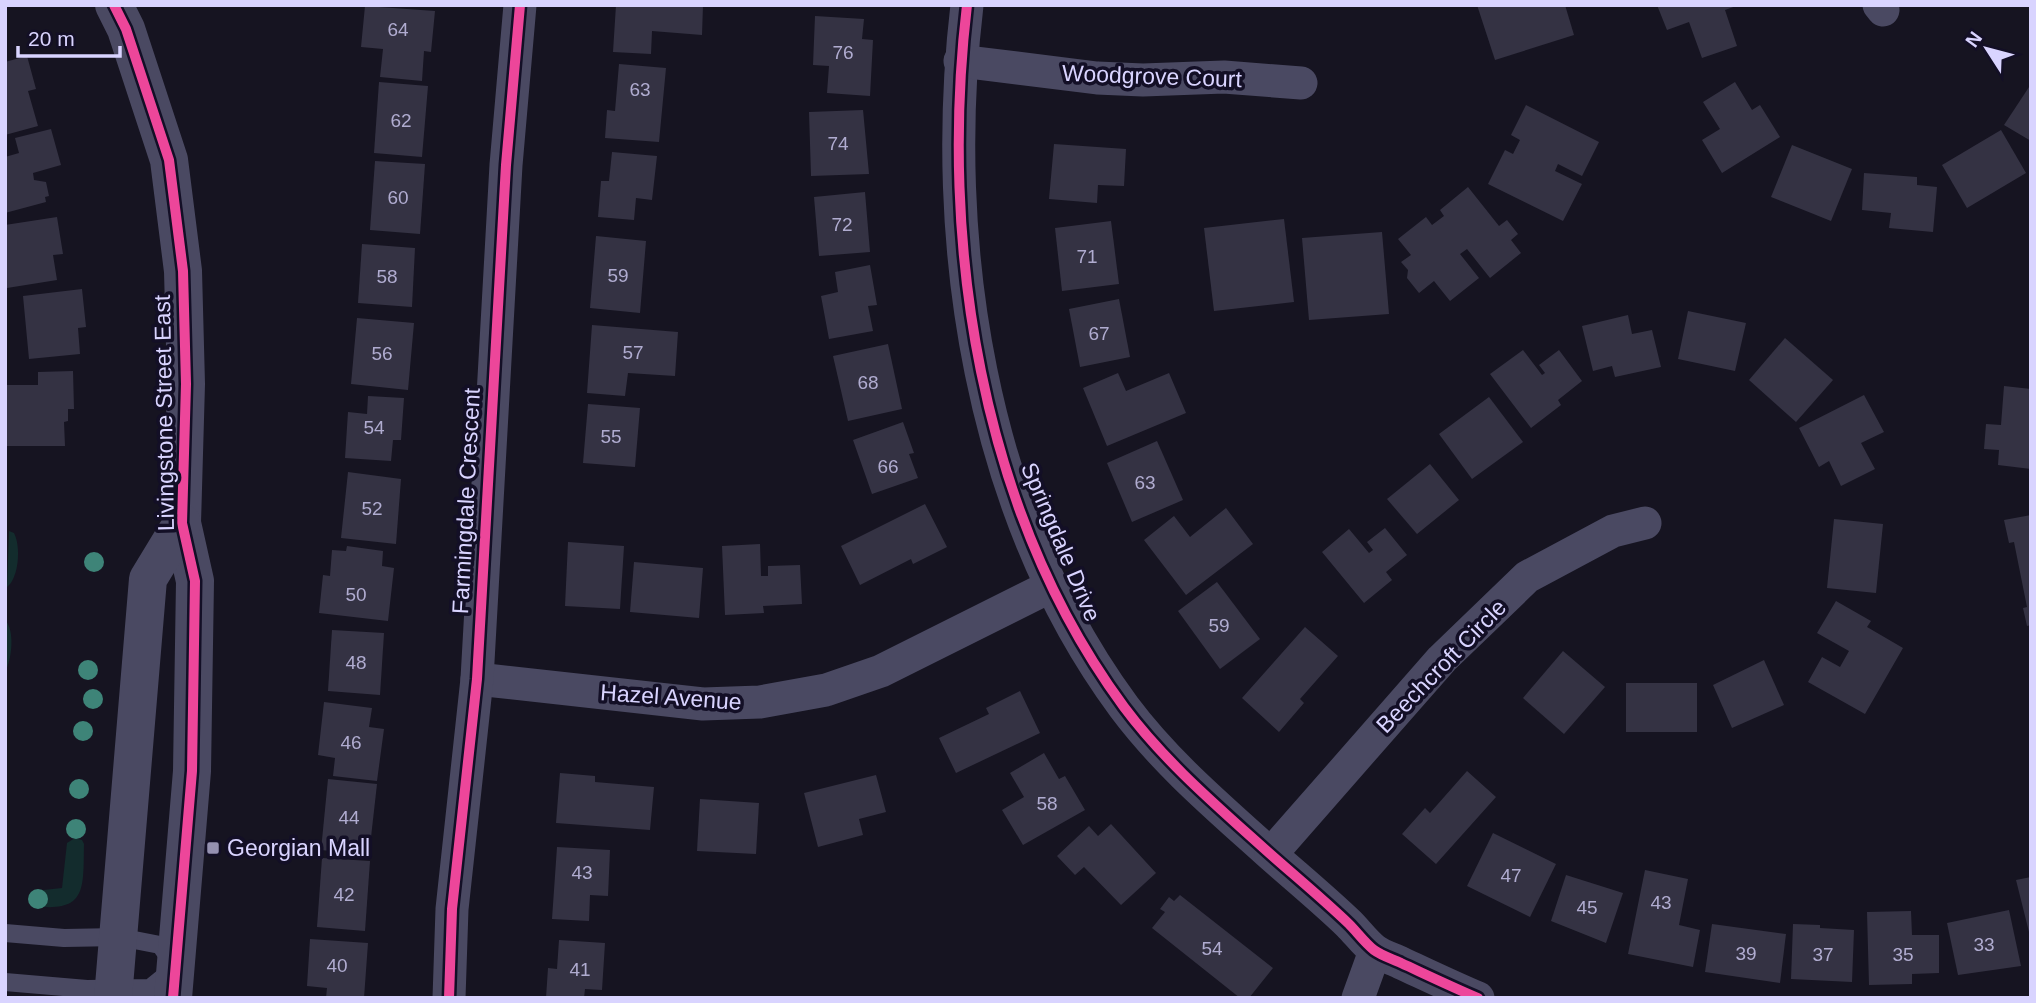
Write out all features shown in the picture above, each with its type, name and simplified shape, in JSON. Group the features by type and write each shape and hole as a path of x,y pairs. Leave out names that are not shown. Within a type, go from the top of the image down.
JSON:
{"street":[{"name":"Livingstone Street East","path":"114,5 126,29 169,160 183,271 186,384 182,523 195,581 192,771 175,982"},
{"name":"Farmingdale Crescent","path":"449,998 452,909 477,679 506,165 520,5"},
{"name":"Springdale Drive","path":"967,5 960,61 957,150 965,279 989,411 1006,474 1051,586 1080,639 1124,707 1189,781 1348,923 1375,951 1478,998"},
{"name":"Woodgrove Court","path":"960,61 1097,78 1143,80 1224,77 1301,83"},
{"name":"Livingstone Street East","path":"113,994 148,579 182,523"},
{"name":"Beechcroft Circle","path":"1271,855 1441,659 1527,577 1614,531 1646,523"},
{"name":"Hazel Avenue","path":"477,679 703,704 760,702 826,690 881,671 1051,586"},
{"path":"1358,998 1375,951"}],"lane":[{"path":"5,933 64,938 119,937 160,946 175,982 113,994 5,982"}],"green space":[{"path":"9,531 14,533 18,553 14,577 7,587"},
{"path":"5,620 10,631 11,645 5,672"},
{"path":"75,838 82,840 84,844 79,894 64,905 34,906 29,900 34,891 62,888 67,843"}],"building":[{"path":"616,5 703,5 702,35 652,31 651,54 613,52"},
{"path":"1477,5 1565,5 1574,35 1495,60"},
{"path":"1657,5 1739,5 1725,10 1737,46 1702,58 1689,22 1667,30"},
{"path":"365,6 435,11 431,52 424,51 422,81 380,77 383,49 361,47"},
{"path":"815,16 864,19 862,39 873,40 870,96 827,93 829,66 813,65"},
{"path":"27,56 36,89 28,91 38,126 5,135 5,62"},
{"path":"619,64 666,68 659,142 605,138 607,110 615,111"},
{"path":"379,82 428,86 422,157 374,153"},
{"path":"1735,82 1752,110 1760,105 1780,137 1722,173 1702,140 1720,129 1703,102"},
{"path":"2031,84 2031,141 2004,125"},
{"path":"1526,105 1599,142 1582,176 1558,164 1555,171 1582,184 1563,221 1488,184 1505,150 1513,154 1520,140 1511,135"},
{"path":"863,110 869,174 811,176 809,112"},
{"path":"51,129 61,165 33,173 34,180 46,182 49,196 45,197 46,202 5,213 5,157 19,153 15,138"},
{"path":"2001,130 2026,173 1967,208 1942,165"},
{"path":"1054,144 1126,149 1124,186 1098,185 1097,203 1049,199"},
{"path":"1792,145 1852,169 1831,221 1771,197"},
{"path":"612,152 657,156 652,200 636,198 634,220 598,217 601,181 609,181"},
{"path":"375,161 425,164 420,234 370,230"},
{"path":"1864,173 1917,177 1917,185 1937,187 1933,232 1889,228 1891,213 1862,210"},
{"path":"1468,187 1499,226 1507,220 1518,234 1511,240 1521,253 1490,278 1467,249 1460,254 1479,278 1450,301 1434,281 1419,293 1407,278 1408,270 1401,262 1411,255 1398,239 1426,217 1432,225 1444,216 1440,210"},
{"path":"865,192 870,252 819,256 814,197"},
{"path":"57,217 63,254 53,255 57,280 7,288 5,225"},
{"path":"1284,219 1294,302 1214,311 1204,228"},
{"path":"1111,221 1119,284 1062,291 1055,228"},
{"path":"1382,232 1389,314 1309,320 1302,238"},
{"path":"596,236 646,241 640,313 590,308"},
{"path":"362,244 415,248 412,307 358,303"},
{"path":"870,265 877,305 868,306 873,331 829,339 821,296 838,292 835,272"},
{"path":"82,289 86,327 78,328 80,354 29,359 23,296"},
{"path":"1119,299 1130,357 1080,367 1069,309"},
{"path":"1688,311 1746,323 1735,371 1678,359"},
{"path":"1628,315 1632,334 1652,330 1661,367 1615,377 1612,366 1593,371 1582,326"},
{"path":"357,318 414,323 408,390 351,384"},
{"path":"592,325 678,332 675,376 628,373 625,396 587,393"},
{"path":"1785,338 1833,380 1796,422 1749,380"},
{"path":"888,344 902,409 848,421 833,356"},
{"path":"1523,350 1542,375 1545,373 1539,365 1559,350 1582,381 1558,400 1561,405 1531,428 1490,374"},
{"path":"73,371 74,409 68,409 68,421 64,422 65,446 5,446 5,385 38,385 38,372"},
{"path":"1118,373 1126,391 1169,373 1186,413 1107,446 1083,388"},
{"path":"2004,386 2031,389 2031,469 1998,465 1999,450 1984,449 1986,424 2001,425"},
{"path":"1864,395 1884,432 1861,443 1875,469 1841,486 1829,461 1819,467 1799,428"},
{"path":"368,396 404,398 401,440 393,440 391,461 345,458 348,412 367,414"},
{"path":"1489,397 1523,442 1472,479 1439,434"},
{"path":"588,404 640,408 635,467 583,463"},
{"path":"903,422 914,453 909,454 918,478 872,494 853,440"},
{"path":"1157,441 1183,500 1132,522 1107,463"},
{"path":"1430,464 1459,500 1417,534 1387,499"},
{"path":"348,472 401,479 396,544 341,538"},
{"path":"925,504 947,547 913,564 911,559 860,585 841,546"},
{"path":"1226,508 1253,544 1186,595 1144,540 1174,516 1190,537"},
{"path":"2031,515 2031,625 2027,626 2023,608 2027,607 2014,542 2009,543 2004,520"},
{"path":"1834,519 1883,524 1876,593 1827,588"},
{"path":"1385,528 1407,555 1386,572 1392,580 1364,603 1322,552 1349,529 1369,553 1373,550 1367,542"},
{"path":"568,542 624,546 620,609 565,606"},
{"path":"760,544 761,576 768,576 768,566 800,565 802,604 763,606 764,613 725,615 722,546"},
{"path":"347,546 383,551 382,566 394,568 388,621 319,613 323,575 330,576 332,550 346,551"},
{"path":"634,562 703,568 699,618 630,612"},
{"path":"1217,582 1260,639 1220,669 1178,611"},
{"path":"1836,601 1871,621 1867,627 1903,648 1865,714 1808,682 1822,657 1840,667 1849,651 1817,633"},
{"path":"1305,627 1338,656 1300,699 1304,703 1279,732 1242,698"},
{"path":"332,630 384,633 380,695 328,691"},
{"path":"1563,651 1605,687 1564,734 1523,698"},
{"path":"1764,660 1784,705 1732,728 1713,685"},
{"path":"1626,683 1697,683 1697,732 1626,732"},
{"path":"1020,691 1040,733 956,773 939,738 989,714 986,708"},
{"path":"324,702 372,708 369,727 384,729 377,781 333,776 335,758 318,755"},
{"path":"1044,753 1059,779 1065,776 1085,810 1023,845 1002,810 1024,797 1010,773"},
{"path":"1467,771 1496,797 1436,864 1402,834 1425,808 1430,813"},
{"path":"560,773 595,776 595,782 654,787 650,830 556,823"},
{"path":"876,775 886,812 859,819 863,835 818,847 804,793"},
{"path":"328,779 377,784 369,855 321,850"},
{"path":"700,799 759,803 756,854 697,851"},
{"path":"1111,824 1156,873 1121,905 1084,867 1075,875 1057,856 1089,826 1098,836"},
{"path":"1493,833 1556,864 1530,917 1467,886"},
{"path":"557,847 610,850 608,896 590,895 589,921 552,919"},
{"path":"322,858 370,861 365,931 317,927"},
{"path":"1645,870 1688,879 1679,925 1700,930 1693,967 1628,954"},
{"path":"1566,875 1623,893 1606,943 1551,921"},
{"path":"2031,877 2031,936 2030,936 2016,880"},
{"path":"1180,895 1273,968 1249,998 1240,998 1152,928 1165,912 1160,909 1169,897 1174,901"},
{"path":"2009,910 2021,966 1958,975 1947,923"},
{"path":"1911,911 1912,935 1939,935 1939,973 1912,974 1912,984 1869,985 1867,912"},
{"path":"1712,924 1786,934 1780,983 1705,972"},
{"path":"1793,924 1854,930 1852,982 1791,979"},
{"path":"310,939 368,943 364,998 326,998 327,988 307,986"},
{"path":"559,940 605,943 602,990 585,989 584,998 546,998 548,968 557,969"}],"cycle path":[{"path":"114,5 126,29 169,160 183,271 186,384 182,523 195,581 192,771 173,998"},
{"path":"449,998 452,909 477,679 506,165 520,5"},
{"path":"967,5 960,95 959,187 966,279 981,371 1004,461 1035,548 1075,631 1124,707 1174,765 1371,947 1384,956 1478,998"}],"place":[{"name":"Georgian Mall","path":"213,848"}]}
